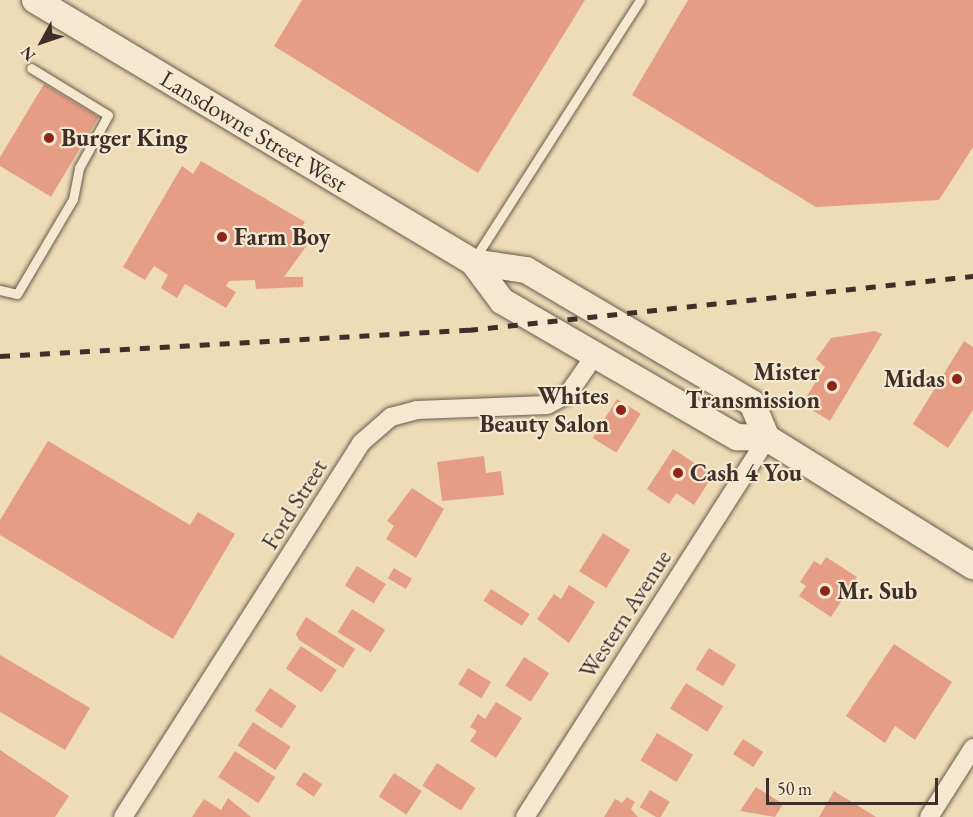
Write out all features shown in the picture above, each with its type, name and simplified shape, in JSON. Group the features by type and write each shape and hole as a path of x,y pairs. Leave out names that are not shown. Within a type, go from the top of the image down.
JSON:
{"main road":[{"name":"Lansdowne Street West","path":"35,0 472,262 502,301 737,437 767,438 973,566"},
{"name":"Lansdowne Street West","path":"472,262 526,270 752,403 767,438"}],"street":[{"name":"Ford Street","path":"123,817 361,443 391,417 417,410 547,405 568,394 595,355"},
{"name":"Western Avenue","path":"525,817 767,438"},
{"path":"929,817 973,748"}],"lane":[{"path":"472,262 640,0"},
{"path":"0,290 17,294 73,199 79,168 108,115 31,68"}],"building":[{"path":"302,0 585,0 478,173 274,46"},
{"path":"688,0 973,0 973,147 939,200 816,207 632,95"},
{"name":"Burger King","path":"44,84 99,117 51,197 0,166 0,157"},
{"name":"Farm Boy","path":"201,161 305,222 298,233 310,241 284,277 303,277 303,287 256,289 255,280 229,281 226,286 236,292 226,308 185,284 177,298 161,288 168,275 154,266 145,280 123,267 182,166 193,174"},
{"name":"Mister Transmission","path":"875,331 882,334 830,421 802,404 825,367 816,359 831,338"},
{"name":"Midas","path":"964,341 973,347 973,410 948,448 913,424"},
{"path":"617,399 641,414 616,453 593,438"},
{"path":"48,441 190,525 198,512 235,534 173,639 0,535 0,520"},
{"path":"673,449 713,475 694,505 676,493 669,504 647,489"},
{"path":"484,456 486,473 501,471 504,495 442,501 437,462"},
{"path":"412,488 444,509 416,558 386,539 394,526 387,521"},
{"path":"603,533 630,550 606,588 579,571"},
{"name":"Mr. Sub","path":"826,557 857,577 831,617 799,596 806,586 800,582 814,561 821,565"},
{"path":"357,566 386,584 374,604 345,586"},
{"path":"394,568 412,579 406,589 388,578"},
{"path":"569,585 595,602 569,643 537,619 554,594 561,599"},
{"path":"491,589 530,614 522,626 483,601"},
{"path":"352,609 385,630 371,653 338,632"},
{"path":"306,617 355,649 343,668 299,640 296,634"},
{"path":"894,644 952,682 915,740 895,726 885,743 846,716"},
{"path":"301,646 337,670 322,692 286,668"},
{"path":"709,648 736,665 723,686 696,669"},
{"path":"0,655 90,708 65,750 0,712"},
{"path":"524,657 549,673 531,702 505,686"},
{"path":"468,668 491,682 481,698 458,684"},
{"path":"686,683 723,706 707,732 670,708"},
{"path":"270,688 297,706 281,728 255,710"},
{"path":"496,702 522,718 496,758 470,741 477,731 470,727 478,714 485,719"},
{"path":"253,722 291,747 275,770 238,745"},
{"path":"657,733 693,755 677,782 641,760"},
{"path":"743,739 763,752 753,767 733,754"},
{"path":"0,750 69,796 55,817 0,817"},
{"path":"235,751 275,777 258,803 218,777"},
{"path":"437,763 476,788 461,811 422,786"},
{"path":"304,772 322,784 314,797 296,784"},
{"path":"394,773 422,791 406,814 379,796"},
{"path":"756,787 783,804 775,817 740,811"},
{"path":"650,790 670,802 661,817 656,817 640,807"},
{"path":"834,791 876,817 819,817"},
{"path":"627,797 635,802 631,809 638,817 604,817 615,799 622,803"},
{"path":"228,798 251,817 192,817 204,799 221,810"}],"railway":[{"path":"0,356 468,330 973,276"}],"place":[{"name":"Burger King","path":"49,138"},
{"name":"Farm Boy","path":"222,237"},
{"name":"Midas","path":"957,379"},
{"name":"Mister Transmission","path":"832,386"},
{"name":"Whites Beauty Salon","path":"621,410"},
{"name":"Cash 4 You","path":"678,473"},
{"name":"Mr. Sub","path":"825,591"}]}
